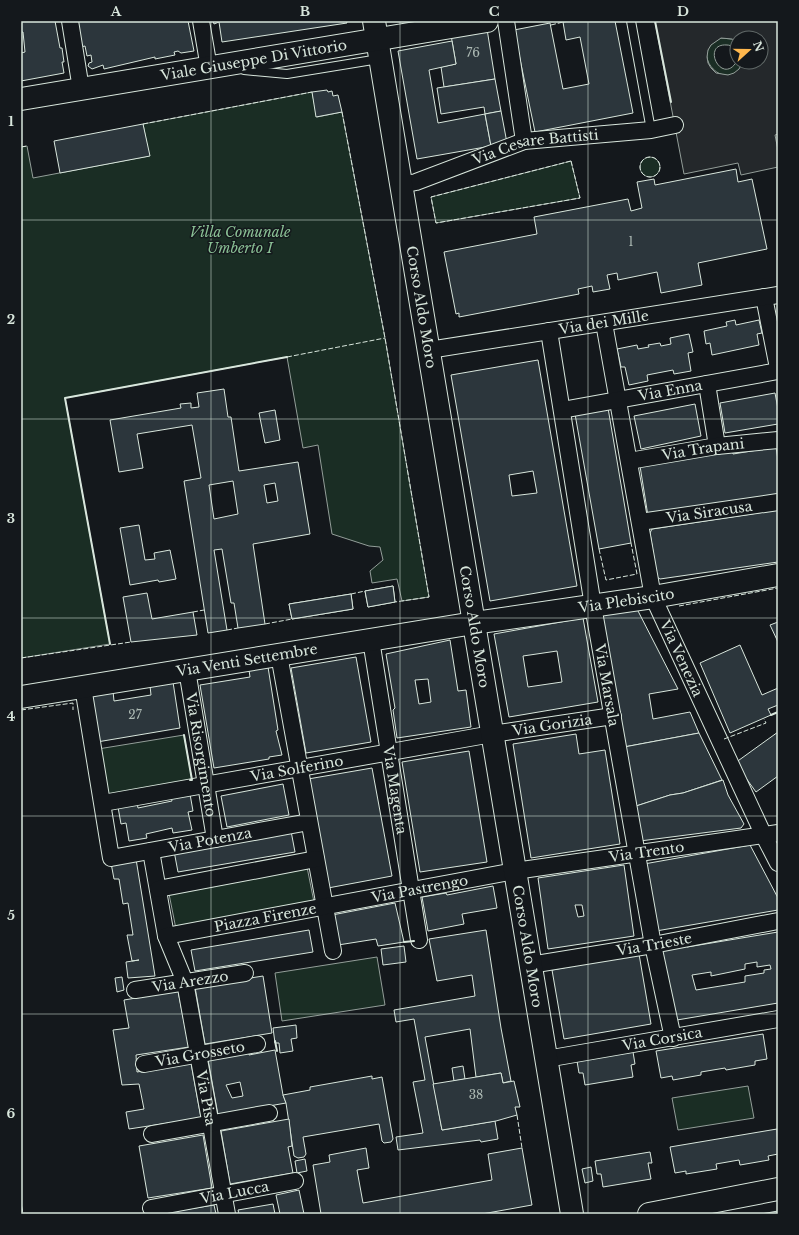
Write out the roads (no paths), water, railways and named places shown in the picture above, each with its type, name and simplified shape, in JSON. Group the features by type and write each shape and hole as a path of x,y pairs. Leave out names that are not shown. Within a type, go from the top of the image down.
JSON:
{"street":[{"path":"70,21 80,89"},
{"path":"201,21 209,68"},
{"name":"Viale Giuseppe Di Vittorio","path":"21,99 487,21"},
{"path":"506,21 524,141"},
{"name":"Corso Aldo Moro","path":"377,40 572,1214"},
{"name":"Via Cesare Battisti","path":"401,185 416,182 524,141 651,130 675,125"},
{"path":"771,296 778,369"},
{"name":"Via dei Mille","path":"429,350 771,296"},
{"name":"Via Venezia","path":"604,323 653,597 771,835 778,862"},
{"name":"Via Marsala","path":"549,331 593,606 653,945 673,1038"},
{"name":"Via Enna","path":"562,410 707,384 778,369"},
{"path":"707,384 717,446"},
{"name":"Via Trapani","path":"629,461 717,446 778,440"},
{"name":"Via Siracusa","path":"640,522 778,502"},
{"name":"Via Plebiscito","path":"474,623 653,597 778,575"},
{"name":"Via Venti Settembre","path":"21,697 474,623"},
{"name":"Via Magenta","path":"371,640 419,940"},
{"name":"Piazza Firenze","path":"166,936 325,907 279,655"},
{"name":"Via Risorgimento","path":"187,670 215,839"},
{"path":"83,687 103,803"},
{"name":"Via Gorizia","path":"492,734 613,716"},
{"name":"Via Solferino","path":"103,803 492,734"},
{"name":"Via Potenza","path":"103,803 111,858 309,822"},
{"name":"Via Trento","path":"515,871 771,835"},
{"path":"151,851 166,936"},
{"path":"158,889 316,860"},
{"name":"Via Pastrengo","path":"325,907 515,871"},
{"path":"325,907 333,951"},
{"name":"Via Trieste","path":"530,965 653,945 778,921"},
{"name":"Via Pisa","path":"166,936 185,982 227,1214"},
{"name":"Via Arezzo","path":"135,990 245,973"},
{"name":"Via Corsica","path":"546,1059 778,1019"},
{"name":"Via Grosseto","path":"144,1064 257,1044"},
{"path":"152,1134 269,1113"},
{"name":"Via Lucca","path":"151,1208 295,1181"},
{"path":"649,1214 778,1189"}],"lane":[{"path":"631,21 651,130"}],"park label":[{"name":"Villa Comunale Umberto I","path":"240,240"}]}
